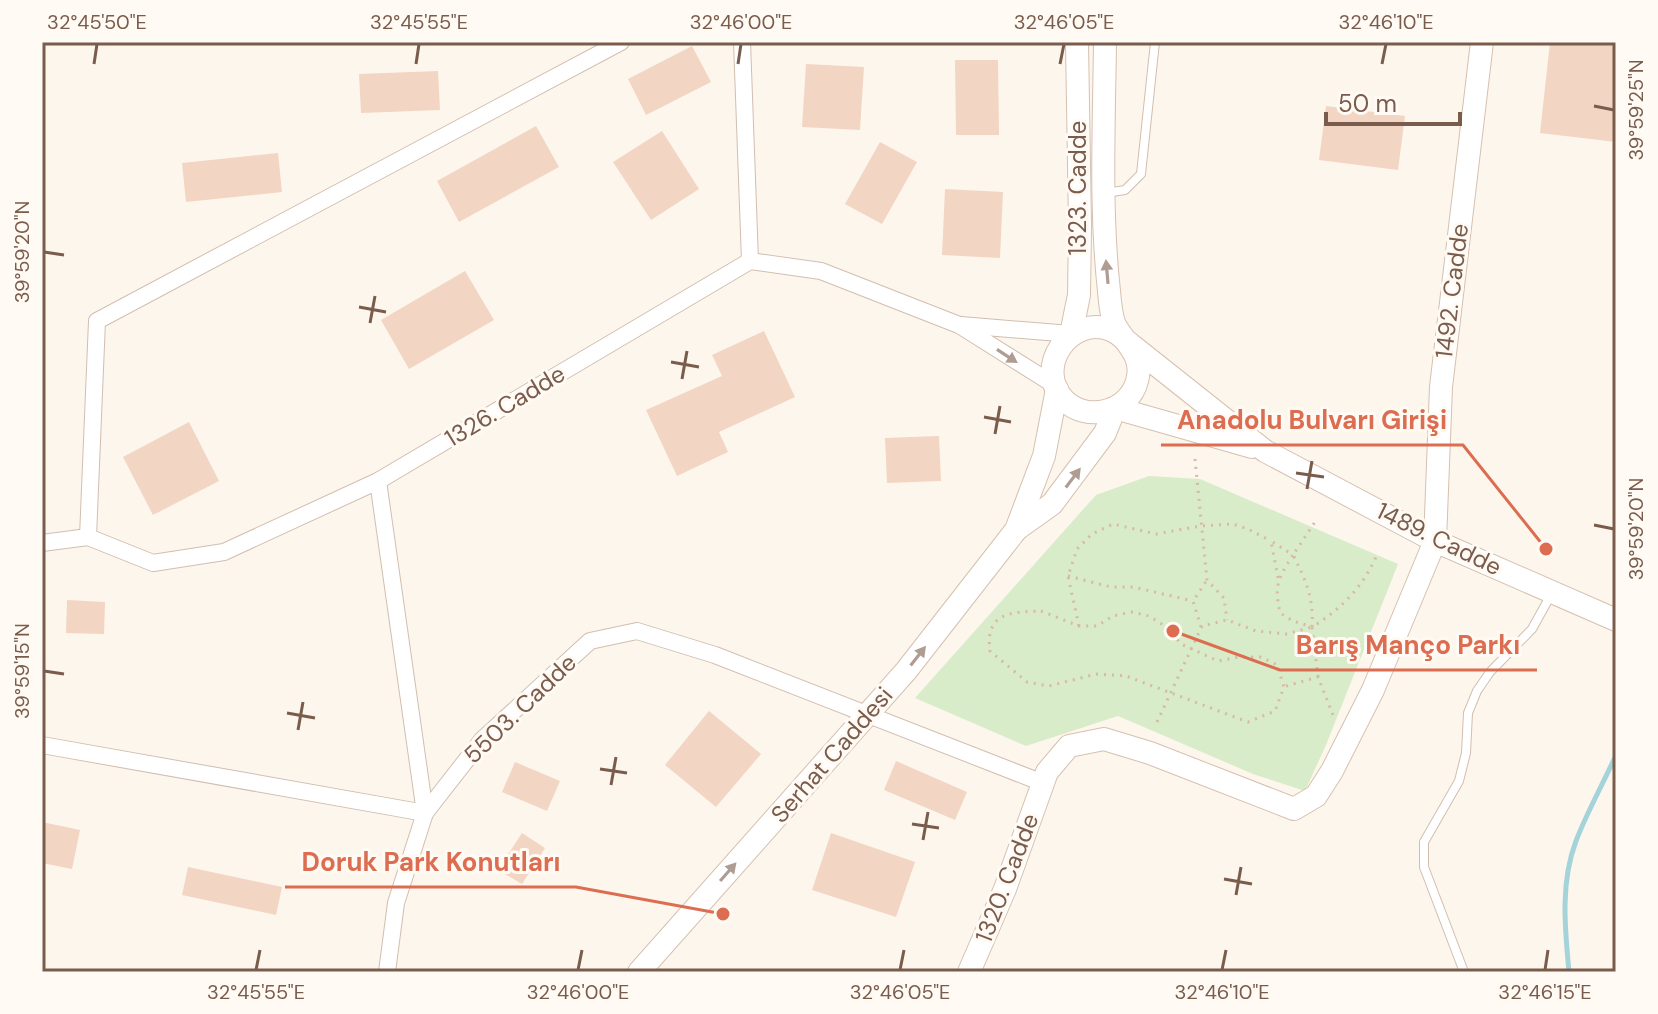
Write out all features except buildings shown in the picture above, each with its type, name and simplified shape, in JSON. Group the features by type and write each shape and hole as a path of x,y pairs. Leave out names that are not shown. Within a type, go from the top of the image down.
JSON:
{"main road":[{"name":"1323. Cadde","path":"1071,334 1079,295 1077,42"},
{"path":"1056,388 1064,399 1087,412 1100,413 1115,408 1133,392 1138,380 1136,355 1114,324 1106,256 1105,42"},
{"name":"1492. Cadde","path":"1435,541 1441,387 1482,42"},
{"path":"1016,530 1044,456 1056,388 1054,358 1060,346 1071,334 1088,328 1115,331 1130,344"},
{"name":"1489. Cadde","path":"1130,344 1265,451 1435,541 1616,620"},
{"path":"1016,530 1052,504 1105,433 1115,408"},
{"name":"1489. Cadde","path":"1115,408 1265,451"},
{"name":"Serhat Caddesi","path":"639,972 906,671 1016,530"},
{"path":"1347,741 1373,690 1435,541"},
{"name":"1320. Cadde","path":"969,972 1005,889 1047,772 1069,746 1104,739 1150,753 1294,809 1316,796 1347,741"}],"street":[{"path":"88,537 97,321 621,42"},
{"path":"742,42 750,261 821,271 959,325 1056,388"},
{"name":"1326. Cadde","path":"42,543 88,537 153,563 224,552 378,481 750,261"},
{"path":"959,325 1071,334"},
{"path":"378,481 425,813 396,903 387,972"},
{"name":"5503. Cadde","path":"425,813 482,740 590,641 637,631 715,655 1043,783"},
{"path":"42,745 425,813"}],"lane":[{"path":"1104,193 1125,190 1141,174 1155,42"},
{"path":"1464,972 1424,867 1424,842 1459,781 1466,753 1468,713 1477,691 1490,672 1532,629 1552,592"}],"path":[{"path":"1195,459 1207,580 1224,598 1227,620"},
{"path":"1312,627 1280,613 1275,590 1278,578 1315,522"},
{"path":"1079,626 1068,576 1077,549 1092,534 1113,524 1156,534 1233,524 1248,529 1293,555 1308,585 1314,607 1312,627 1318,677 1332,715 1347,741"},
{"path":"1271,541 1278,578"},
{"path":"1202,628 1227,620 1271,633 1286,634 1312,627 1338,612 1370,570 1376,557"},
{"path":"1068,576 1193,601"},
{"path":"1193,601 1207,580"},
{"path":"1157,722 1202,628 1193,601"},
{"path":"1041,611 1079,626 1097,626 1113,616 1132,612 1149,616 1168,628 1181,644 1192,649 1218,661 1261,657 1277,665 1284,687 1275,711 1248,722 1126,676 1096,674 1049,686 1027,682 990,651 988,640 992,624 1009,612 1041,611"},
{"path":"1284,687 1318,677"}],"green space":[{"path":"1149,476 1200,479 1398,564 1305,791 1253,774 1118,716 1026,746 915,698 1096,495"}],"waterway":[{"path":"1569,972 1565,906 1571,857 1585,819 1616,755"}],"place":[{"name":"Anadolu Bulvarı Girişi","path":"1546,549"},
{"name":"Barış Manço Parkı","path":"1173,631"},
{"name":"Doruk Park Konutları","path":"723,914"}]}
